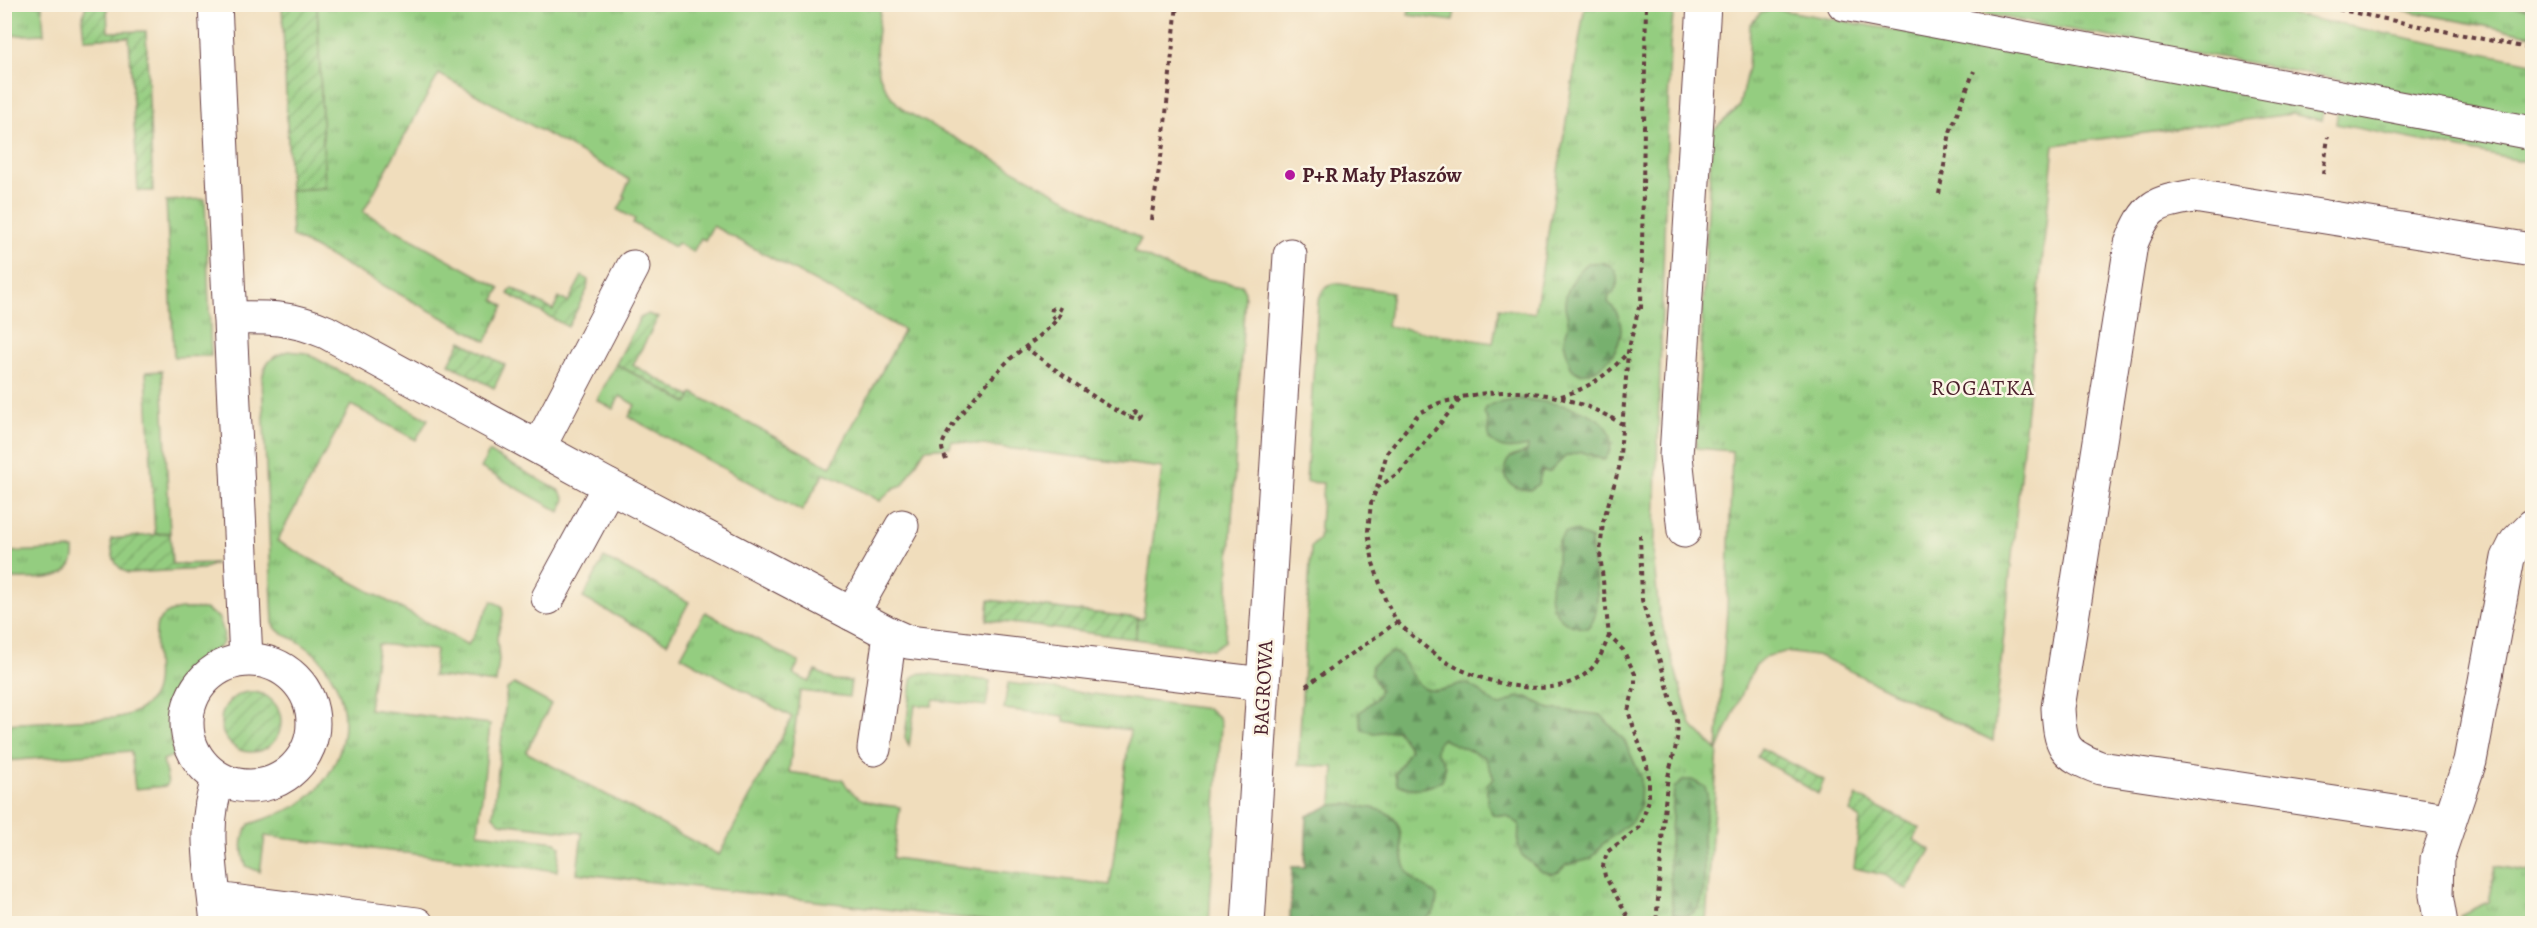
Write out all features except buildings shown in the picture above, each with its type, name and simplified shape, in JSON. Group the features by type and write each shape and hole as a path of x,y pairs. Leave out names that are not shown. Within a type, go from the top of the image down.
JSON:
{"street":[{"path":"215,4 246,659"},
{"path":"1684,531 1676,456 1704,4"},
{"path":"1844,4 2532,133"},
{"path":"2448,820 2100,768 2074,758 2059,736 2058,708 2131,244 2142,218 2163,201 2194,196 2532,250"},
{"name":"BAGROWA","path":"1248,924 1290,255"},
{"path":"539,447 633,267"},
{"path":"230,318 270,317 301,322 326,332 609,486 908,642 1263,684"},
{"path":"548,598 609,486"},
{"path":"852,614 902,526"},
{"path":"2441,924 2436,895 2437,860 2448,820 2470,761 2508,558 2516,542 2532,526"},
{"path":"874,749 890,634"},
{"path":"246,659 266,662 285,669 300,684 310,702 314,724 310,745 299,765 282,778 262,786 240,786 219,779 203,766 192,749 186,729 188,709 195,690 209,674 226,664 246,659"},
{"path":"219,779 211,797 208,818 216,911 417,924"}],"path":[{"path":"1151,220 1163,144 1177,4"},
{"path":"1642,314 1640,303 1646,4"},
{"path":"2312,4 2532,49"},
{"path":"1939,194 1950,132 1989,31"},
{"path":"2317,216 2328,134"},
{"path":"1622,424 1599,410 1561,397 1503,391 1462,397 1439,403 1419,412 1387,453 1368,518 1369,547 1378,579 1397,622 1440,658 1487,681 1510,686 1557,686 1575,680 1590,670 1600,658 1609,636 1600,537 1619,468 1629,352 1640,303"},
{"path":"946,460 942,448 945,436 968,405 1009,361 1056,321"},
{"path":"1025,347 1078,386 1129,417"},
{"path":"1561,397 1584,389 1598,380 1629,352"},
{"path":"1377,488 1400,472 1462,397"},
{"path":"1640,530 1642,600 1677,720 1678,733 1676,755 1668,783 1656,924"},
{"path":"1305,687 1397,622"},
{"path":"1609,636 1623,650 1635,674 1629,711 1647,766 1648,778 1649,800 1640,827 1607,852 1603,866 1605,876 1632,924"}],"green space":[{"path":"5,4 42,5 44,34 5,36"},
{"path":"86,5 107,5 108,32 146,31 153,191 138,191 129,37 84,39 82,20"},
{"path":"282,5 317,5 325,188 290,190"},
{"path":"317,5 881,5 876,49 879,74 893,99 905,111 1141,239 1134,252 1185,275 1242,285 1245,292 1225,641 1213,649 1135,639 1138,618 1143,619 1162,468 952,441 950,447 925,449 903,485 894,488 880,501 824,473 802,511 629,417 635,405 620,396 613,409 597,400 616,364 687,403 693,393 830,467 904,330 713,226 705,240 701,238 693,252 677,243 674,247 633,223 635,219 618,210 630,180 439,74 363,212 500,288 494,300 504,306 486,341 292,236 290,190 325,188"},
{"path":"1410,5 1456,5 1453,21 1408,15"},
{"path":"1585,5 1674,5 1670,45 1654,563 1659,613 1691,725 1717,750 1727,610 1732,451 1696,448 1712,131 1739,107 1748,67 1750,25 1761,12 1776,9 2157,77 2324,110 2322,120 2291,114 2054,145 1993,741 1822,657 1785,652 1767,656 1756,665 1749,677 1718,750 1706,923 1290,924 1292,867 1305,867 1307,816 1332,805 1334,767 1298,765 1311,547 1319,539 1323,483 1306,482 1320,295 1323,290 1334,283 1392,292 1387,326 1493,343 1499,308 1535,313"},
{"path":"1936,5 2244,5 2532,63 2532,120 2337,79"},
{"path":"2377,5 2504,5 2532,10 2532,35"},
{"path":"2338,108 2532,143 2532,163 2336,124"},
{"path":"205,199 211,356 174,357 166,201"},
{"path":"1588,263 1609,265 1616,272 1616,287 1609,296 1608,302 1618,316 1621,331 1618,345 1600,367 1579,373 1571,367 1564,343 1568,328 1565,300 1572,282"},
{"path":"582,276 588,280 587,290 568,327 508,294 512,288 553,310 559,298 568,302"},
{"path":"648,314 658,318 633,365 691,397 688,403 616,364 640,318"},
{"path":"461,341 505,365 494,388 449,364"},
{"path":"288,351 306,353 428,419 416,440 351,405 277,541 468,645 492,601 502,606 503,615 497,637 499,660 496,683 433,676 436,650 378,644 369,709 490,724 478,833 556,842 560,847 557,871 265,836 260,872 246,866 242,844 244,834 250,824 295,807 316,790 328,775 337,758 344,721 342,702 336,684 323,663 298,641 278,631 273,623 262,379 270,360"},
{"path":"162,371 170,533 155,534 146,372"},
{"path":"1520,399 1577,409 1602,422 1610,432 1611,444 1607,456 1604,460 1582,452 1566,456 1549,472 1542,471 1538,484 1530,490 1512,485 1506,478 1506,464 1511,458 1527,452 1528,446 1503,448 1498,446 1489,439 1488,420 1484,414 1486,408 1493,404"},
{"path":"489,452 560,491 565,499 560,512 481,468"},
{"path":"4,487 8,552 74,549 73,561 68,569 50,578 5,579"},
{"path":"1576,531 1591,539 1597,587 1596,611 1593,621 1587,628 1573,626 1561,619 1553,608 1550,593 1559,542 1564,533"},
{"path":"170,533 172,564 216,563 203,569 128,573 116,563 111,539"},
{"path":"604,558 689,602 667,643 583,598"},
{"path":"989,600 1138,618 1135,639 987,620"},
{"path":"205,609 218,617 224,638 220,646 189,671 175,692 171,704 170,728 175,755 163,760 168,783 166,786 135,789 131,751 5,761 5,724 114,718 134,712 146,704 153,694 156,682 157,623 172,611"},
{"path":"705,612 799,662 793,674 809,682 816,671 833,680 851,681 849,697 800,691 789,772 843,780 848,788 860,798 874,803 900,807 893,858 1110,885 1130,730 1064,721 1064,716 1004,709 1008,683 1209,709 1219,718 1221,725 1209,923 1004,923 577,873 582,833 500,823 493,816 507,689 514,684 551,704 526,752 719,855 792,717 681,656"},
{"path":"1392,652 1401,656 1413,678 1423,688 1439,690 1463,684 1476,688 1500,706 1515,698 1527,697 1550,709 1601,715 1624,740 1641,777 1640,806 1632,821 1603,844 1591,859 1566,865 1559,872 1552,874 1540,871 1521,854 1518,846 1519,824 1507,816 1493,815 1487,803 1487,784 1494,778 1485,757 1442,739 1437,744 1436,752 1445,765 1442,781 1420,788 1409,788 1397,784 1395,774 1410,749 1397,730 1374,733 1362,730 1359,713 1376,698 1380,690 1371,674 1372,665"},
{"path":"921,673 990,681 986,706 934,700 932,706 915,705 909,746 905,737 912,680 914,676"},
{"path":"251,692 272,701 281,722 272,743 251,752 230,743 221,722 230,701"},
{"path":"1761,748 1824,780 1818,794 1757,757"},
{"path":"1684,780 1692,780 1705,787 1708,800 1703,829 1704,888 1696,911 1687,916 1673,914 1669,860 1674,788"},
{"path":"1857,796 1920,828 1914,840 1931,850 1907,890 1884,875 1854,868 1860,818 1850,812"},
{"path":"1347,804 1380,810 1391,815 1397,822 1407,871 1414,880 1437,896 1434,912 1429,917 1415,924 1290,923 1292,867 1305,867 1307,816 1332,805"},
{"path":"2496,866 2532,872 2532,917 2511,923 2466,923 2460,915 2489,902"}],"place":[{"name":"P+R Mały Płaszów","path":"1290,175"}],"district":[{"name":"ROGATKA","path":"1983,387"}]}
